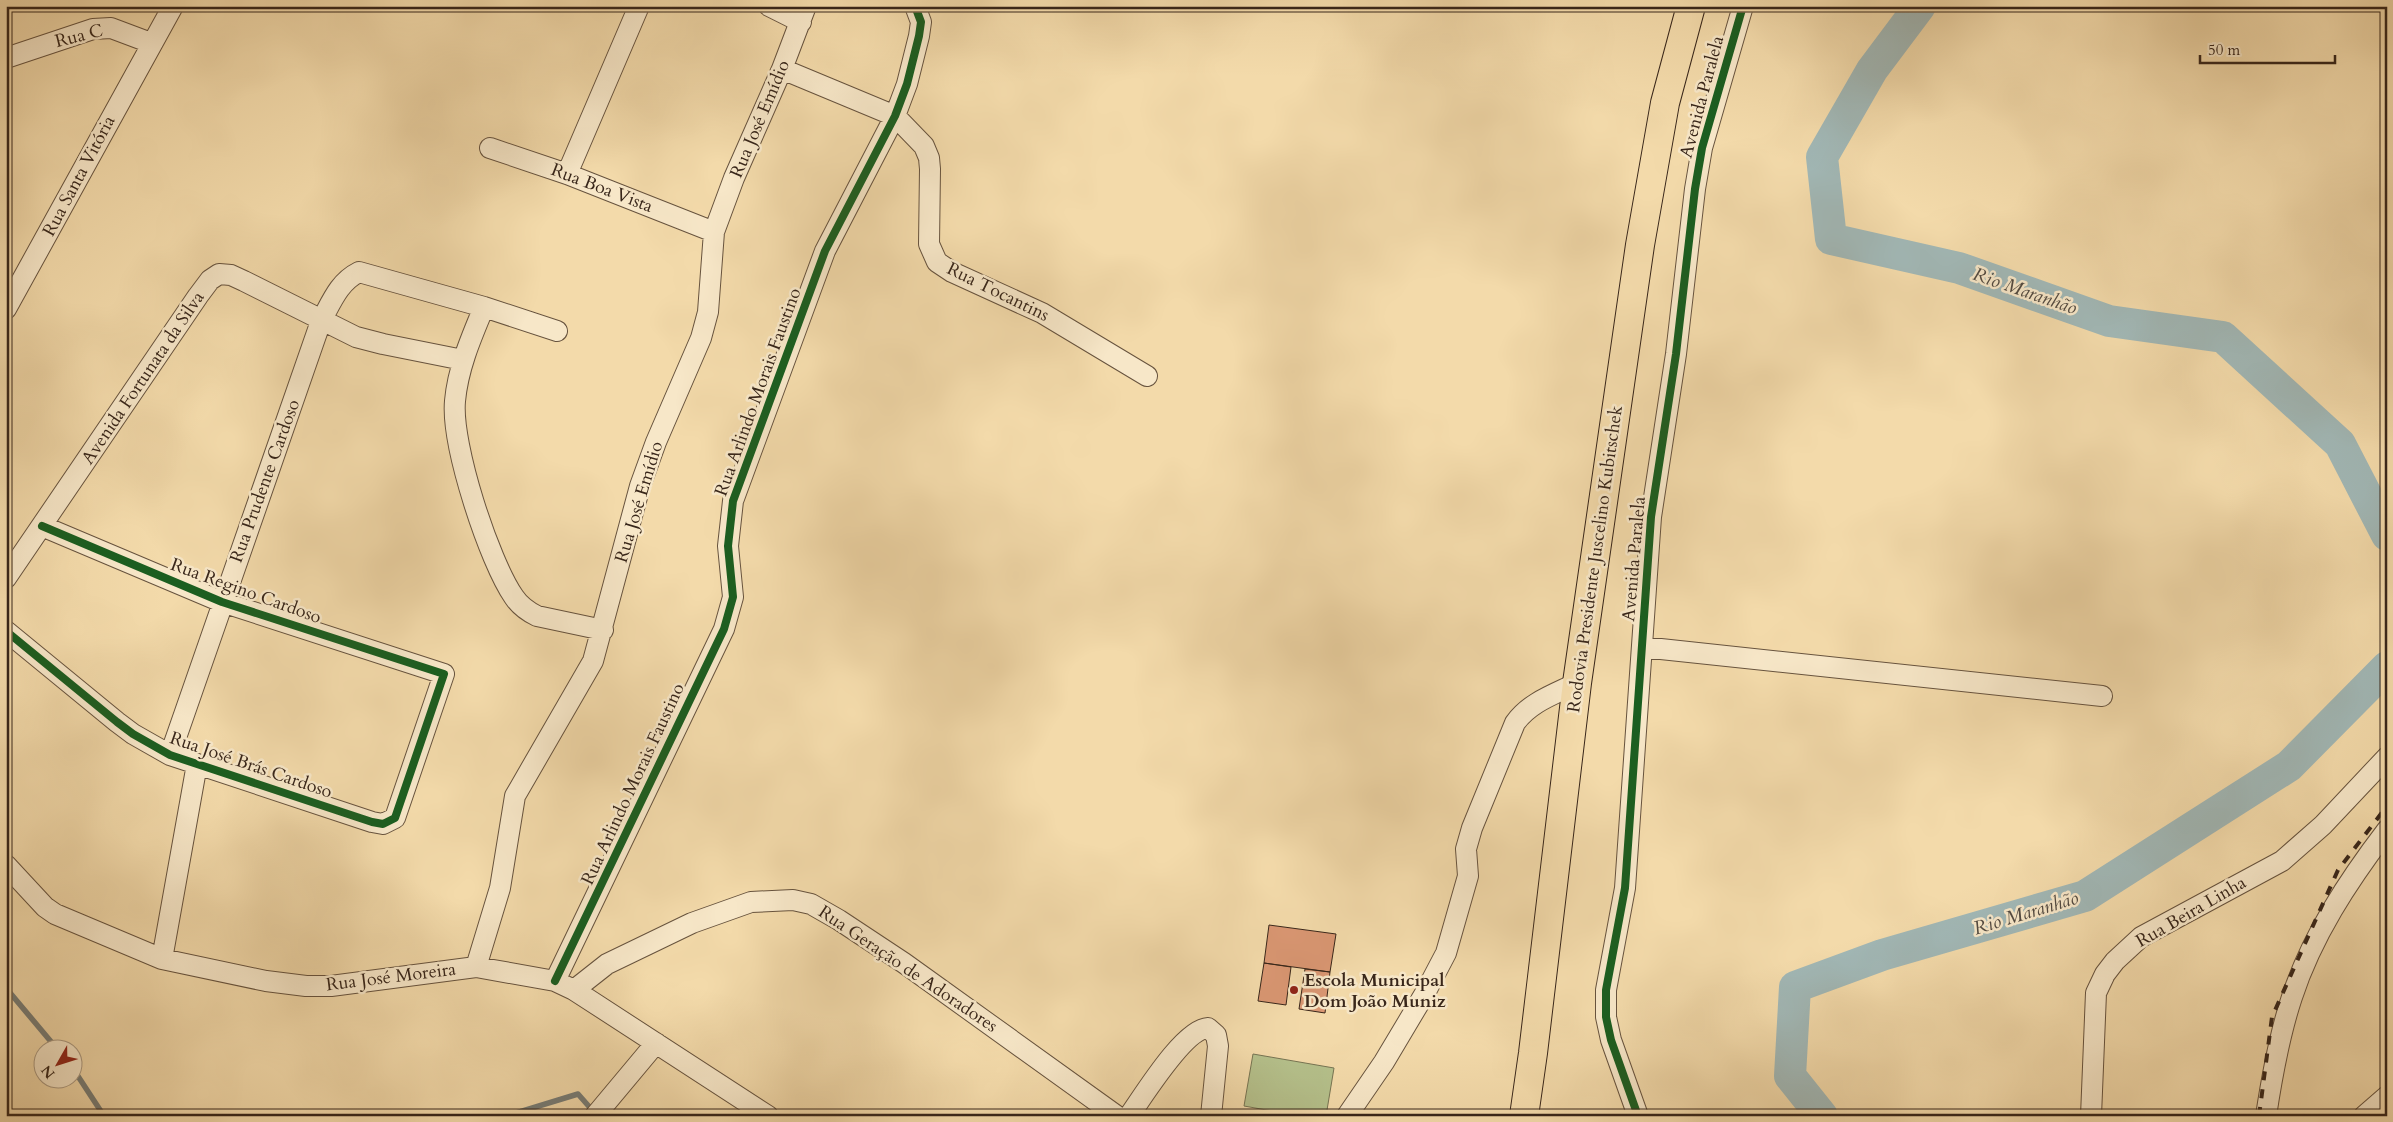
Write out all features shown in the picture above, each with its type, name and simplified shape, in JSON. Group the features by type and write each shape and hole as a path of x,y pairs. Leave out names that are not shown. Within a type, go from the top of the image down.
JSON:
{"highway":[{"name":"Rodovia Presidente Juscelino Kubitschek","path":"1524,1116 1577,683 1639,255 1657,145 1673,67 1691,6"}],"street":[{"name":"Rua Santa Vitória","path":"6,309 173,6"},
{"path":"568,174 639,6"},
{"path":"770,6 804,14"},
{"name":"Rua Arlindo Morais Faustino","path":"554,981 724,629 733,597 728,546 733,501 825,251 895,116 907,84 921,22 915,6"},
{"name":"Avenida Paralela","path":"1638,1116 1615,1053 1606,1017 1605,998 1625,888 1651,518 1676,354 1694,189 1702,148 1743,6"},
{"name":"Rua José Emídio","path":"476,967 500,888 516,796 588,674 603,630 640,486 656,442 698,346 708,312 714,232 734,178 804,14"},
{"name":"Rua C","path":"6,58 93,29 110,28 151,43"},
{"name":"Rua Tocantins","path":"782,69 895,116 917,138 929,158 931,184 929,244 937,262 952,272 1042,313 1147,376"},
{"name":"Rua Boa Vista","path":"490,148 568,174 714,232"},
{"name":"Rua Prudente Cardoso","path":"170,755 321,320 345,280 359,272 557,331"},
{"name":"Avenida Fortunata da Silva","path":"6,578 198,296 214,276 224,273 231,275 321,320"},
{"path":"484,308 462,360 457,382 454,411 460,453 488,539 506,583 520,605 536,616 603,630"},
{"path":"321,320 356,337 462,360"},
{"name":"Rua Regino Cardoso","path":"42,526 222,602 444,674 398,812"},
{"name":"Rua José Brás Cardoso","path":"6,631 116,722 145,742 170,755 372,822 383,824 390,822 398,812"},
{"path":"1642,647 2102,696"},
{"path":"1347,1116 1384,1062 1424,995 1446,953 1468,876 1466,850 1472,828 1515,723 1520,716 1539,702 1577,683"},
{"name":"Rua Beira Linha","path":"2091,1116 2096,993 2105,974 2115,961 2141,937 2282,861 2324,825 2387,757"},
{"path":"162,959 197,764"},
{"path":"2266,1116 2283,1029 2292,997 2306,961 2337,900 2387,830"},
{"name":"Rua José Moreira","path":"6,865 55,914 162,959 218,972 306,986 331,986 476,967 554,981 574,990 768,1116"},
{"name":"Rua Geração de Adoradores","path":"574,990 607,964 692,923 751,902 793,900 824,911 888,952 1117,1116"},
{"path":"1129,1116 1184,1043 1201,1028 1208,1028 1216,1035 1218,1046 1211,1116"},
{"path":"595,1116 656,1043"},
{"path":"2364,1116 2387,1096"}],"green space":[{"path":"1253,1054 1334,1068 1326,1116 1300,1116 1244,1106"}],"building":[{"path":"1269,925 1336,934 1330,972 1264,963"},
{"path":"1264,963 1291,967 1286,1005 1258,1001"},
{"path":"1305,969 1330,972 1325,1013 1299,1009"}],"waterway":[{"name":"Rio Maranhão","path":"1920,6 1872,70 1822,157 1831,239 1959,268 2109,321 2223,337 2340,444 2387,535"},
{"name":"Rio Maranhão","path":"1822,1116 1790,1076 1795,987 1882,955 2085,896 2289,766 2387,667"},
{"path":"6,988 50,1040"},
{"path":"82,1082 104,1116"},
{"path":"506,1116 578,1094 593,1111"}],"railway":[{"path":"2259,1116 2272,1017 2338,870 2387,806"}],"cycle path":[{"path":"555,981 724,629 733,597 728,546 733,501 825,251 895,116 907,84 921,22 915,6"},
{"path":"1638,1116 1611,1040 1606,1017 1606,990 1625,888 1651,517 1676,354 1695,189 1702,148 1743,6"},
{"path":"6,631 117,722 133,734 170,755 372,822 383,824 395,818 444,674 222,602 42,526"}],"place":[{"name":"Escola Municipal Dom João Muniz","path":"1294,990"}]}
